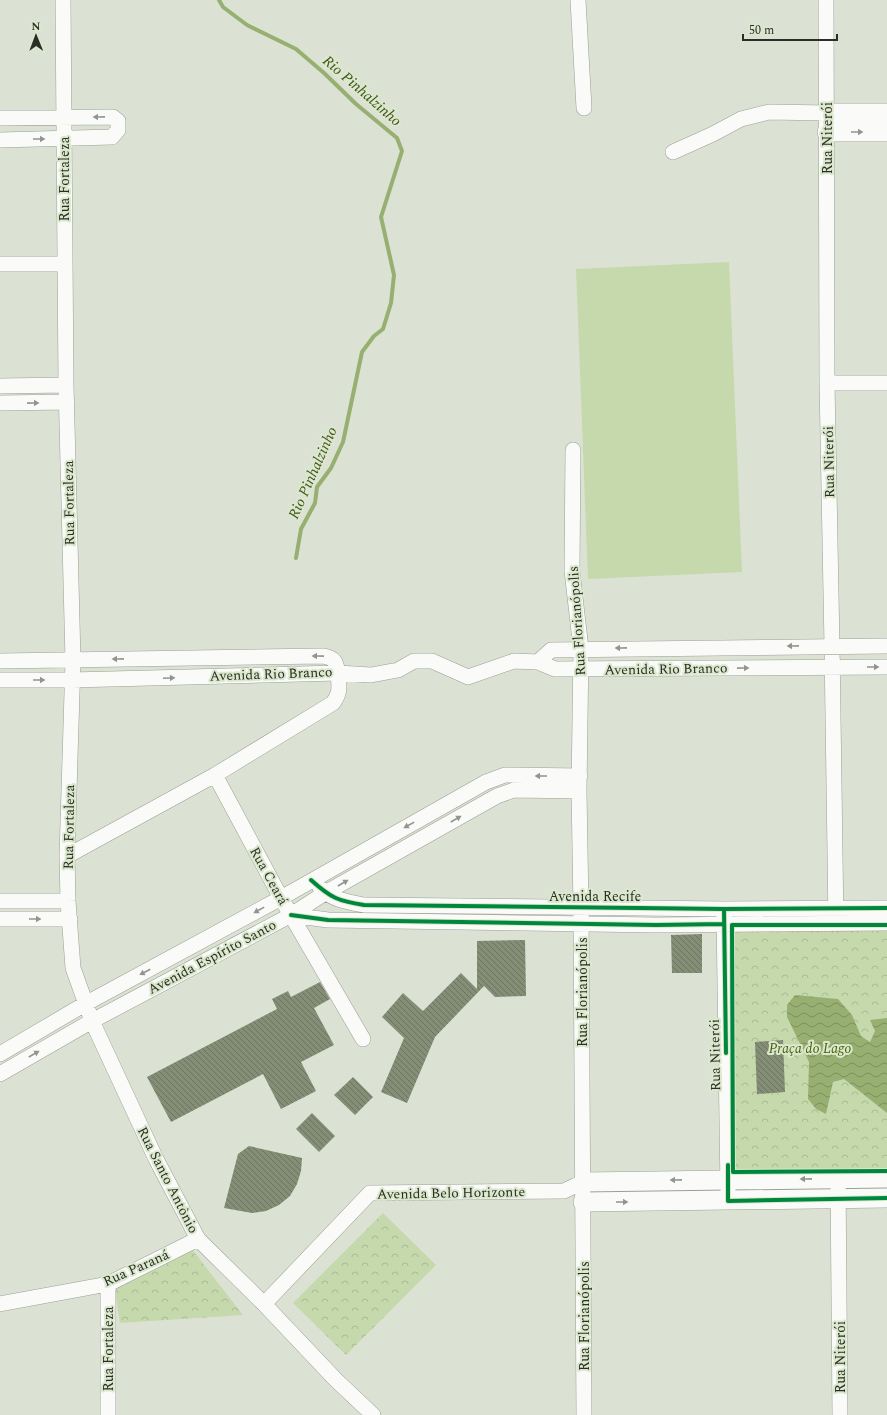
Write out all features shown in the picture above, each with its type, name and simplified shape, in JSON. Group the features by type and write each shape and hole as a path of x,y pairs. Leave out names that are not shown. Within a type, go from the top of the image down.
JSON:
{"street":[{"name":"Rua Fortaleza","path":"63,0 66,385 72,660 67,856 68,901 73,968 85,1004"},
{"path":"578,0 584,108"},
{"name":"Rua Niterói","path":"826,0 827,383 836,923"},
{"path":"673,152 713,134 741,119 769,112 887,113"},
{"path":"0,118 113,117 118,121 118,130 112,137 0,140"},
{"path":"827,132 887,132"},
{"path":"0,264 65,264"},
{"path":"827,383 887,383"},
{"path":"0,386 66,385"},
{"path":"0,403 67,402"},
{"name":"Rua Florianópolis","path":"573,450 572,571 581,649 579,791 584,1415"},
{"name":"Avenida Rio Branco","path":"887,646 551,650 538,662 555,669 887,667"},
{"path":"712,647 713,668"},
{"path":"653,648 653,669"},
{"name":"Avenida Rio Branco","path":"0,661 323,656 331,657 336,662 338,673 72,680 0,680"},
{"path":"213,658 214,676"},
{"path":"149,659 149,678"},
{"path":"67,856 215,774 333,703 338,696 340,689 338,673 371,675 398,670 414,661 432,661 468,677 514,661 538,662"},
{"name":"Rua Ceará","path":"215,774 281,898 363,1038"},
{"name":"Avenida Espírito Santo","path":"0,1054 85,1004 281,898 486,782 505,776 580,776"},
{"name":"Avenida Espírito Santo","path":"0,1074 92,1021 291,915 325,893 497,796 514,790 579,791"},
{"name":"Avenida Recife","path":"311,880 325,893 343,901 364,905 724,909 887,908"},
{"path":"0,901 68,901"},
{"path":"490,922 491,906"},
{"path":"656,908 656,925"},
{"name":"Rua Niterói","path":"724,909 728,1201"},
{"name":"Avenida Recife","path":"291,915 328,920 581,924 656,925 887,923"},
{"path":"0,920 70,919"},
{"path":"195,944 205,961"},
{"name":"Rua Santo Antônio","path":"85,1004 156,1159 198,1239 264,1304 335,1379 373,1415"},
{"name":"Rua Niterói","path":"838,1178 840,1415"},
{"name":"Avenida Belo Horizonte","path":"264,1304 370,1193 564,1191 583,1182 887,1178"},
{"path":"564,1191 583,1202 887,1198"},
{"name":"Rua Paraná","path":"0,1304 108,1284 198,1239"},
{"name":"Rua Fortaleza","path":"108,1284 108,1415"}],"green space":[{"path":"729,262 742,572 588,579 576,269"},
{"name":"Praça do Lago","path":"732,925 887,925 887,1171 733,1172"},
{"path":"383,1213 436,1265 346,1355 293,1303"},
{"path":"191,1248 243,1315 120,1323 114,1285"}],"water":[{"path":"795,995 838,999 852,1015 861,1036 870,1042 875,1031 870,1020 887,1018 887,1113 844,1079 833,1082 826,1114 816,1109 808,1099 809,1062 787,1017 787,1005"}],"building":[{"path":"702,934 702,973 672,973 671,935"},
{"path":"525,940 526,996 495,997 484,986 435,1037 407,1103 381,1092 404,1038 382,1017 403,993 423,1011 461,973 477,989 477,941"},
{"path":"320,982 330,999 314,1008 334,1045 301,1062 316,1091 281,1109 263,1074 171,1122 147,1077 277,1009 272,999 288,991 291,997"},
{"path":"783,1040 785,1092 757,1094 755,1042"},
{"path":"353,1077 373,1097 355,1115 334,1095"},
{"path":"312,1113 335,1136 319,1152 296,1129"},
{"path":"249,1146 302,1158 301,1171 297,1184 290,1196 279,1205 266,1211 252,1213 224,1208 238,1154"}],"waterway":[{"name":"Rio Pinhalzinho","path":"219,0 223,7 247,25 296,49 324,73 356,104 397,138 402,151 381,217 394,275 391,303 383,329 374,336 362,352 343,442 331,468 317,487 315,503 301,529 296,558"}],"cycle path":[{"path":"311,880 335,898 364,905 724,909 887,908"},
{"path":"724,909 726,1053"},
{"path":"291,915 328,920 656,925 724,924"},
{"path":"887,925 732,925 733,1172 887,1171"},
{"path":"728,1165 728,1201 887,1198"}]}
